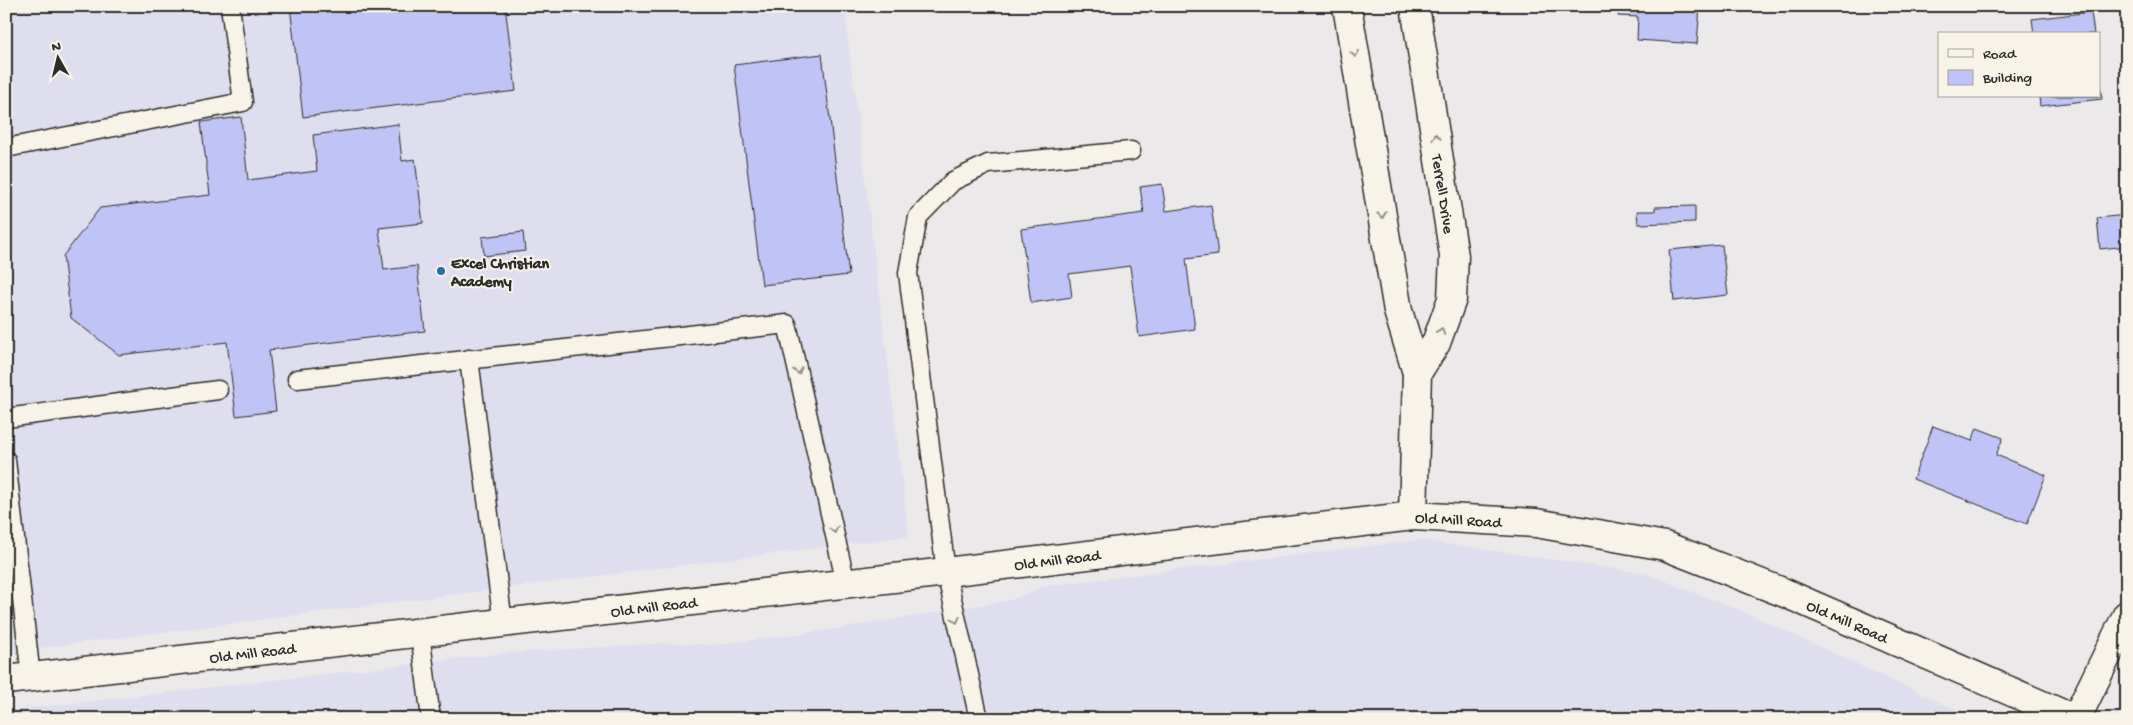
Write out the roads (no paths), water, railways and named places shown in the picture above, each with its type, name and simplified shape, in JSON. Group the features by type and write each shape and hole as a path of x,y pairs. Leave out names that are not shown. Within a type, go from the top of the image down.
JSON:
{"street":[{"name":"Terrell Drive","path":"1347,6 1398,311 1417,373 1413,516"},
{"name":"Terrell Drive","path":"1415,6 1454,256 1452,298 1436,342 1417,373"},
{"name":"Old Mill Road","path":"19,678 846,584 1413,516 1536,523 1665,546 1785,593 2075,719"},
{"path":"2075,719 2127,615"}],"lane":[{"path":"6,148 243,102 230,6"},
{"path":"978,719 946,572 908,272 918,217 953,181 988,164 1131,151"},
{"path":"297,379 787,324 846,584"},
{"path":"469,359 503,623"},
{"path":"6,418 218,390"},
{"path":"6,460 19,678"},
{"path":"420,633 431,719"}],"place":[{"name":"Excel Christian Academy","path":"441,271"}]}
